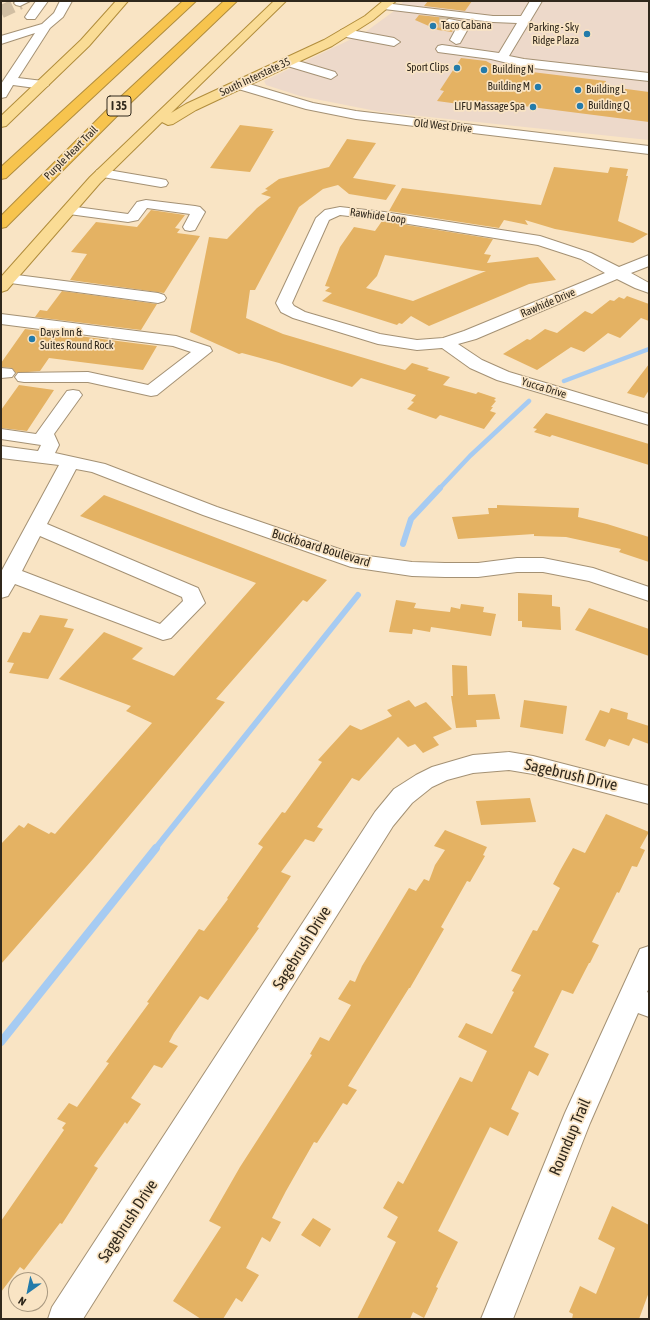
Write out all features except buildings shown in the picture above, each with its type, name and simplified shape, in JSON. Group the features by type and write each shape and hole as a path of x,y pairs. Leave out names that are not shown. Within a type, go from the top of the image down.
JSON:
{"highway":[{"name":"I 35","path":"1,175 190,1"},
{"name":"Purple Heart Trail","path":"1,224 111,113 230,1"}],"main road":[{"path":"1,124 85,43 122,1"},
{"name":"South Interstate 35","path":"5,283 102,173 280,1"},
{"name":"South Interstate 35","path":"120,155 148,134 191,107 288,62 345,33 387,4"}],"street":[{"path":"31,17 42,1"},
{"path":"1,93 46,26 59,15 66,1"},
{"path":"502,58 536,1"},
{"path":"387,4 493,19 525,20"},
{"path":"428,11 426,15 428,18 460,24 464,27 456,40"},
{"path":"1,40 46,26"},
{"path":"345,33 394,42"},
{"path":"442,49 532,64 639,77 649,76"},
{"path":"288,62 331,75"},
{"path":"10,81 43,85"},
{"name":"Old West Drive","path":"239,85 311,106 356,115 397,115 649,150"},
{"path":"102,173 161,182"},
{"path":"69,210 128,218 133,217 142,205 146,204 195,210 198,212 190,227"},
{"name":"Rawhide Loop","path":"445,343 417,345 397,344 299,315 287,309 284,303 285,299 323,218 330,213 350,211 529,239 578,253 618,273"},
{"name":"Rawhide Drive","path":"445,343 470,335 649,260"},
{"path":"618,273 649,288"},
{"path":"5,283 158,298"},
{"path":"1,319 176,340 204,351 151,391 88,377 24,377"},
{"name":"Yucca Drive","path":"445,343 476,364 503,376 649,420"},
{"path":"46,449 45,434 73,395"},
{"name":"Buckboard Boulevard","path":"1,448 46,449 72,461 112,473 210,511 351,560 380,565 445,570 478,570 517,565 543,565 593,575 649,594"},
{"path":"36,527 191,593 194,603 163,633 6,583 36,527 72,461"},
{"name":"Sagebrush Drive","path":"64,1319 384,820 403,796 424,781 440,773 472,764 509,761 533,765 649,795"},
{"name":"Roundup Trail","path":"497,1319 575,1123 640,1001 649,957"}],"shaded area":[{"path":"404,1 649,1 649,140 381,112 300,96 266,85 264,81 364,33 394,11"}],"waterway":[{"path":"564,381 649,349"},
{"path":"439,489 470,456 529,401"},
{"path":"403,544 411,519 440,488"},
{"path":"155,849 358,595"},
{"path":"1,1042 156,848"}],"tunnel":[{"path":"1,12 20,3"},
{"path":"439,21 449,22"}],"place":[{"name":"Taco Cabana","path":"433,26"},
{"name":"Parking - Sky Ridge Plaza","path":"587,34"},
{"name":"Sport Clips","path":"457,68"},
{"name":"Building N","path":"484,70"},
{"name":"Building M","path":"538,87"},
{"name":"Building L","path":"578,90"},
{"name":"Building Q","path":"580,106"},
{"name":"LIFU Massage Spa","path":"533,107"},
{"name":"Days Inn & Suites Round Rock","path":"32,339"}]}
